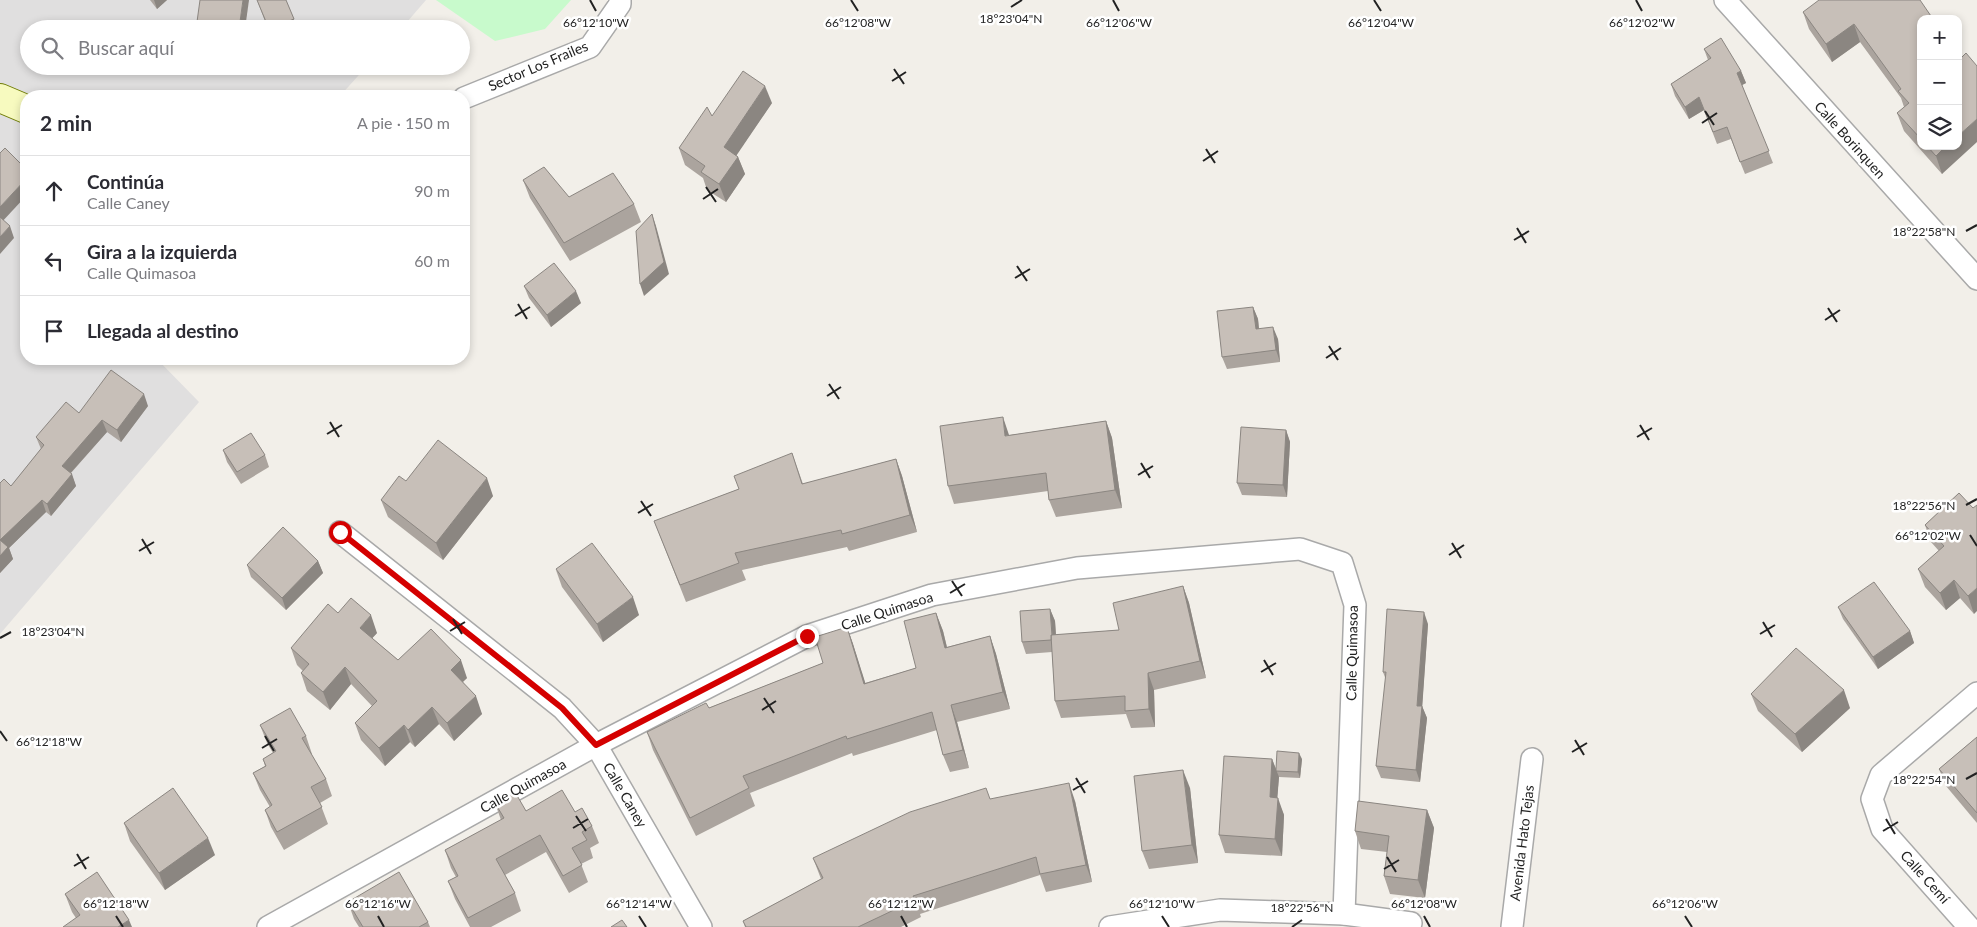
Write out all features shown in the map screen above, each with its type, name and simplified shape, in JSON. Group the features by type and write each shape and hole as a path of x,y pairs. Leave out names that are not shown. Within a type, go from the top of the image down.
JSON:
{"street":[{"name":"Sector Los Frailes","path":"470,96 590,46 620,4 620,0"},
{"name":"Calle Borinquen","path":"1724,0 1977,279"},
{"name":"Calle Caney","path":"340,532 562,708 596,745 701,927"},
{"name":"Calle Quimasoa","path":"268,927 596,745 807,636 932,595 1077,568 1300,549 1342,564 1355,605 1344,914"},
{"name":"Calle Cemí","path":"1969,927 1882,829 1872,798 1881,775 1977,693"},
{"name":"Avenida Hato Tejas","path":"1512,927 1532,759"},
{"path":"1110,927 1220,910 1344,914 1411,922"}],"shaded area":[{"path":"0,0 426,0 409,20 20,20 20,75 359,75 345,90 20,90 20,365 163,365 199,402 0,634"}],"green space":[{"path":"436,0 571,0 545,29 495,41 470,24 470,20 465,20"}],"building":[{"path":"200,0 243,0 240,20 197,20"},
{"path":"257,0 286,0 294,19 265,20"},
{"path":"1819,0 1920,0 1930,15 1917,15 1917,135 1897,113 1909,103 1898,91 1901,89 1854,24 1826,44 1803,12"},
{"path":"1721,38 1741,71 1737,73 1769,151 1740,162 1727,127 1713,132 1699,97 1685,107 1671,84 1711,58 1704,49"},
{"path":"1966,53 1977,66 1977,119 1962,132 1962,60"},
{"path":"743,71 765,86 724,147 738,157 719,184 701,172 705,166 679,148 707,107 712,116"},
{"path":"5,148 20,163 20,185 0,207 0,153"},
{"path":"1931,150 1942,150 1936,156"},
{"path":"544,167 569,197 613,173 634,204 564,243 523,180"},
{"path":"652,214 664,262 640,284 636,231"},
{"path":"0,217 10,226 0,237"},
{"path":"554,263 576,291 547,315 524,286"},
{"path":"1253,307 1256,329 1273,327 1276,350 1222,357 1217,311"},
{"path":"111,370 144,394 117,430 102,420 62,466 72,474 47,504 42,500 0,540 0,483 4,479 11,486 44,445 36,437 66,402 79,413"},
{"path":"1003,417 1005,436 1106,421 1115,490 1049,500 1046,473 948,486 940,426"},
{"path":"1241,427 1286,430 1283,485 1237,483"},
{"path":"251,433 265,455 237,472 223,450"},
{"path":"438,440 487,478 436,543 381,500 399,476 406,481"},
{"path":"792,453 802,484 896,459 910,515 842,534 841,530 735,553 739,563 680,585 654,521 739,489 734,476"},
{"path":"1959,493 1973,508 1977,505 1977,588 1968,596 1954,580 1940,593 1918,569 1944,546 1925,525"},
{"path":"283,527 318,561 282,598 247,565"},
{"path":"0,540 8,547 0,556"},
{"path":"592,543 633,597 597,624 556,569"},
{"path":"1874,582 1910,631 1873,657 1838,607"},
{"path":"1183,586 1200,661 1148,673 1149,709 1125,711 1125,696 1055,701 1051,635 1119,630 1113,603"},
{"path":"351,598 371,615 360,628 398,660 431,629 461,660 451,670 476,696 447,723 432,707 408,730 404,725 379,748 355,723 377,701 345,667 323,692 301,673 309,664 291,648 328,604 338,613"},
{"path":"1050,609 1051,640 1022,642 1020,611"},
{"path":"1387,609 1424,612 1417,706 1422,706 1416,770 1376,766 1386,672 1383,672"},
{"path":"936,613 945,648 990,636 1003,692 951,705 963,750 943,755 932,712 847,739 846,736 743,776 749,788 690,818 647,732 706,703 709,708 823,663 815,637 847,627 864,684 916,668 904,621"},
{"path":"1796,648 1844,690 1795,734 1751,694"},
{"path":"290,708 306,736 302,738 326,779 311,787 322,807 277,832 265,810 272,805 253,773 266,766 263,759 276,751 260,725"},
{"path":"1977,737 1977,813 1939,769"},
{"path":"1277,751 1299,753 1298,772 1276,771"},
{"path":"1224,756 1272,759 1270,797 1278,798 1275,839 1219,835"},
{"path":"1183,770 1192,845 1142,851 1134,776"},
{"path":"1069,783 1086,865 1040,874 1036,857 913,896 915,900 858,927 746,927 743,921 823,878 813,858 910,812 986,788 990,799"},
{"path":"173,788 208,838 159,873 124,823"},
{"path":"562,790 575,812 582,808 592,826 582,832 587,840 572,848 582,865 563,876 540,835 496,859 515,893 468,918 448,881 458,876 445,850 504,818 495,803 515,792 526,811"},
{"path":"1358,801 1427,810 1418,880 1384,876 1389,836 1355,831"},
{"path":"97,872 129,920 118,927 63,927 80,915 65,894"},
{"path":"399,872 428,922 419,927 363,927 348,902"},
{"path":"622,920 627,927 611,927"}],"route":[{"path":"340,532 562,708 596,745 807,636"}]}
